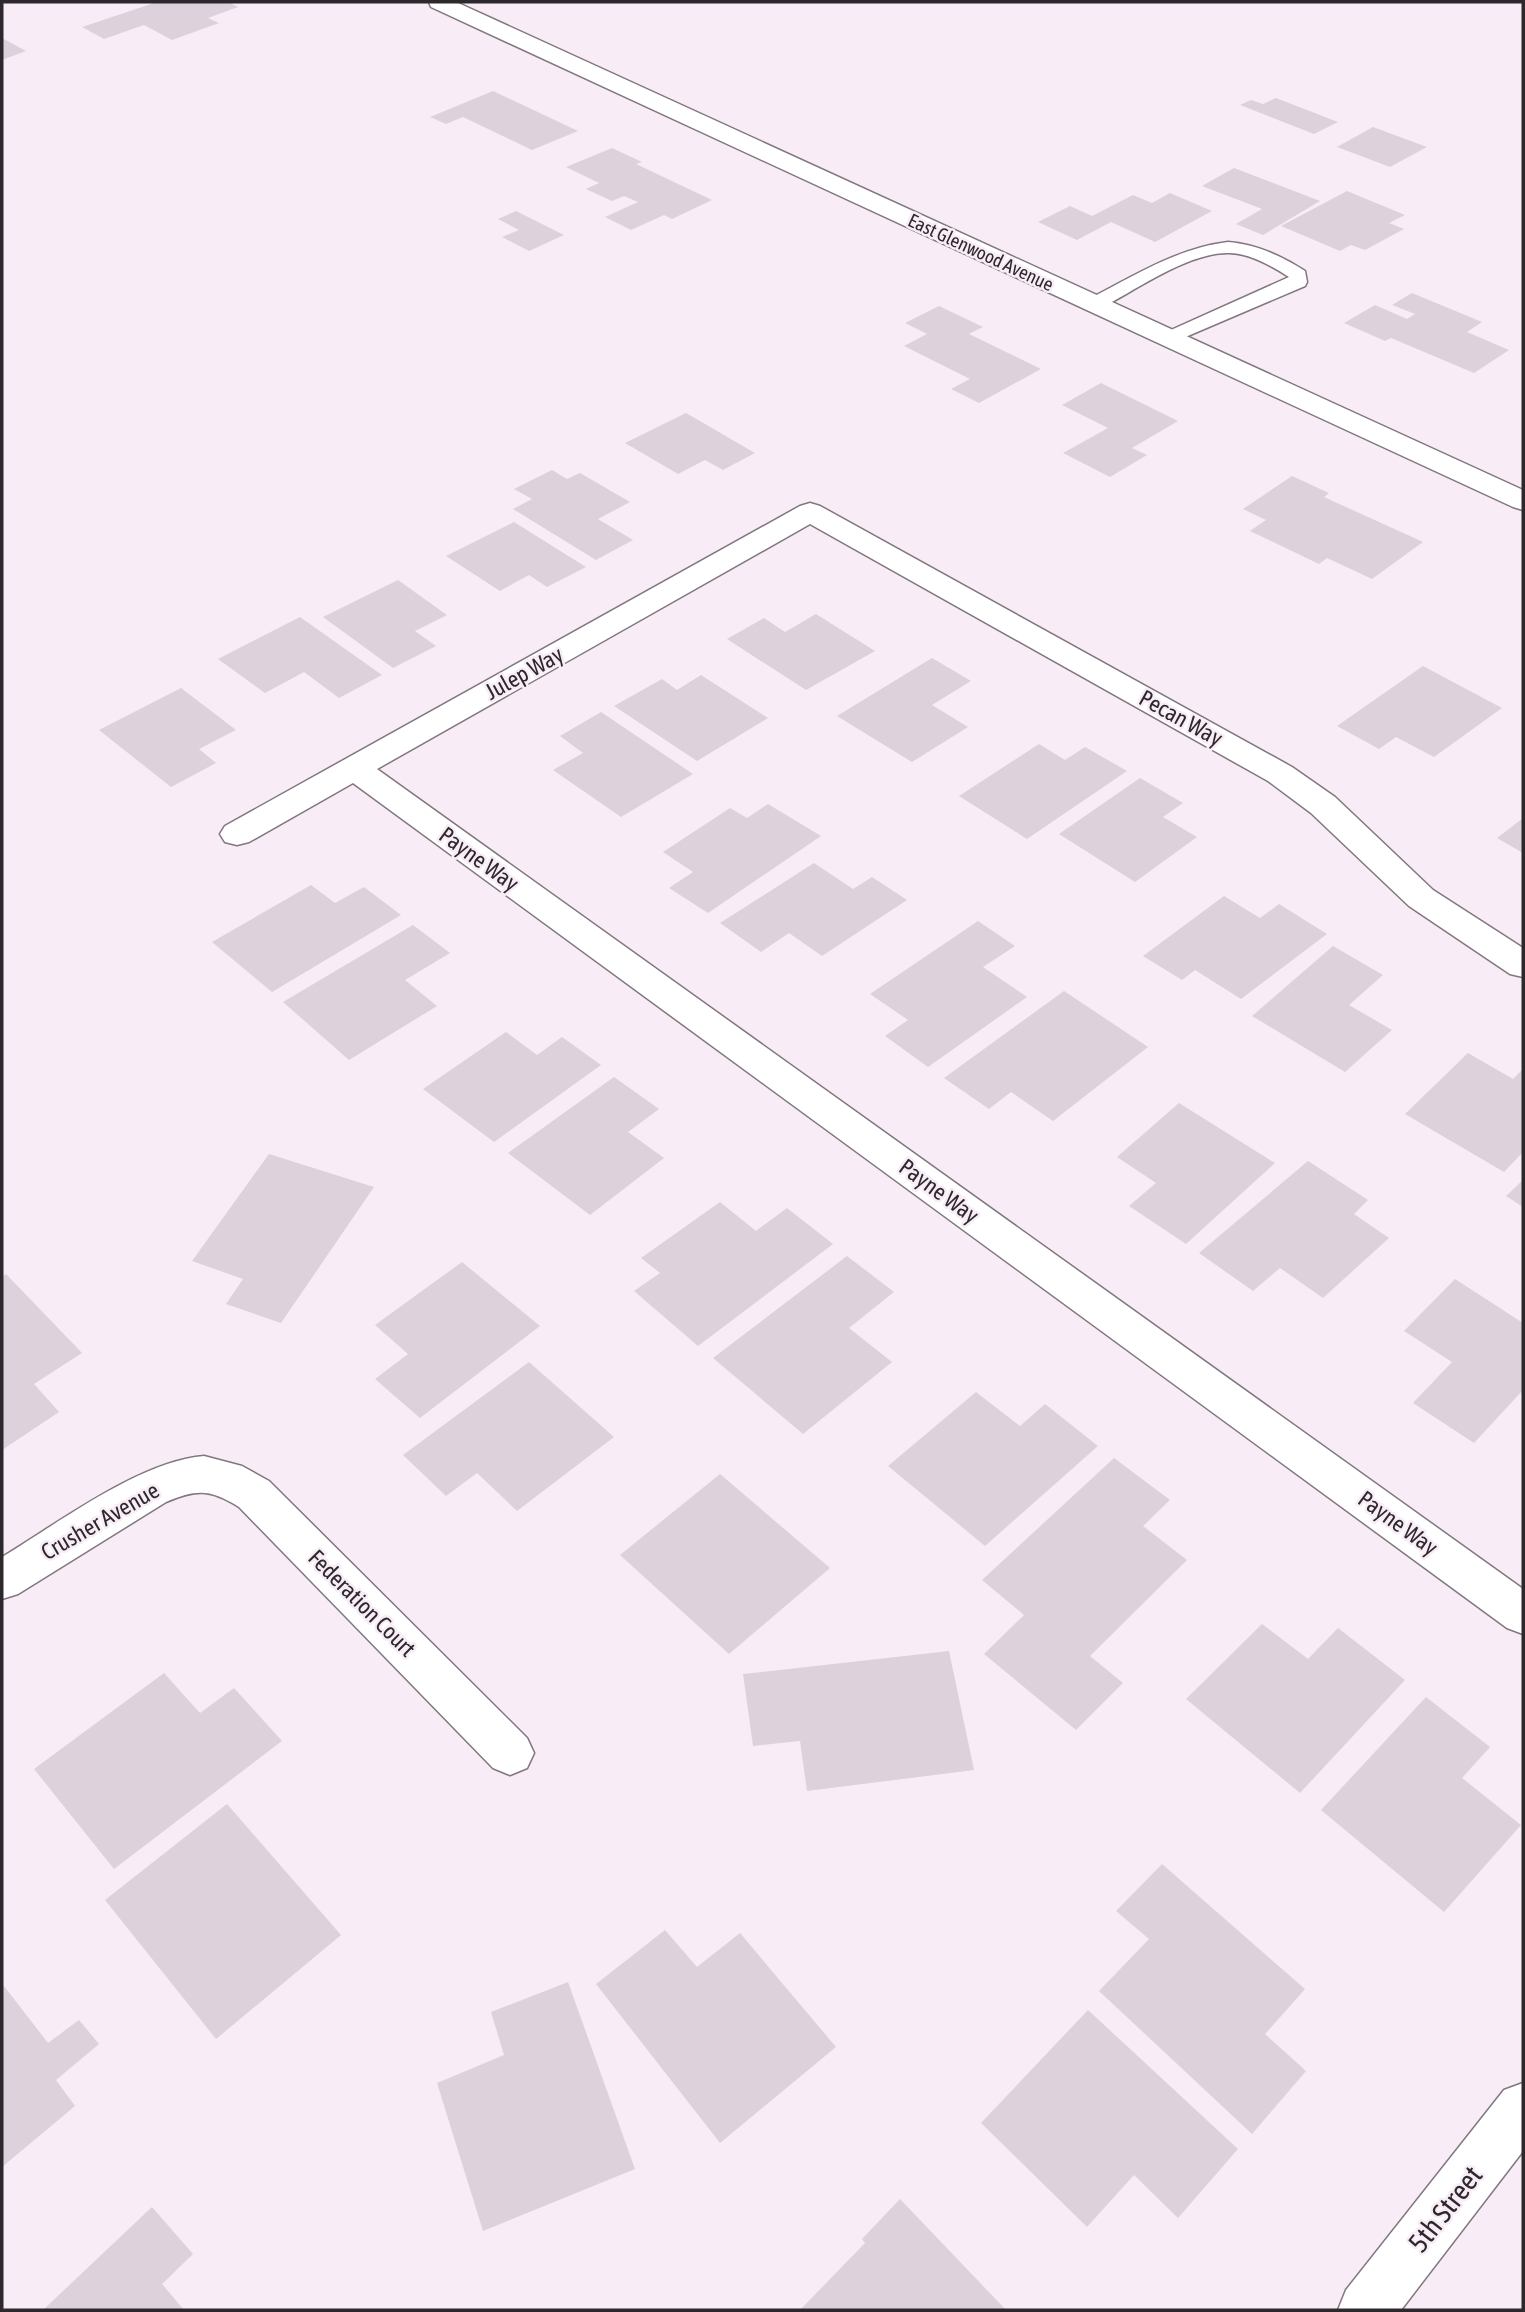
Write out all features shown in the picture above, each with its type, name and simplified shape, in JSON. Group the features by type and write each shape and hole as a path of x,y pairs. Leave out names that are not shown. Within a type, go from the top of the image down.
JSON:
{"street":[{"name":"East Glenwood Avenue","path":"439,2 1523,501"},
{"name":"Julep Way","path":"237,834 810,512"},
{"name":"Pecan Way","path":"810,512 1280,774 1323,805 1421,898 1523,965"},
{"name":"Payne Way","path":"354,768 1523,1614"},
{"name":"Crusher Avenue","path":"2,1580 151,1489 177,1478 204,1473"},
{"name":"Federation Court","path":"204,1473 229,1478 254,1494 510,1753"},
{"name":"5th Street","path":"1366,2310 1523,2109"}],"lane":[{"path":"1094,304 1200,252 1230,246 1285,265 1298,275 1298,282 1169,338"}],"building":[{"path":"157,2 228,2 238,7 208,18 219,23 172,40 144,25 104,39 82,27"},
{"path":"2,38 26,51 2,60"},
{"path":"493,91 578,131 532,150 463,117 446,124 430,117"},
{"path":"1276,98 1338,122 1314,134 1240,105 1251,100 1263,104"},
{"path":"1373,127 1427,147 1390,167 1337,147"},
{"path":"612,148 642,162 636,164 712,200 672,219 664,215 631,230 605,217 638,202 624,196 612,201 586,189 599,183 566,167"},
{"path":"1234,168 1320,201 1263,235 1236,224 1262,209 1202,186"},
{"path":"1347,191 1405,215 1389,223 1404,229 1365,250 1351,245 1340,251 1281,226"},
{"path":"1170,193 1212,211 1155,242 1111,222 1077,240 1038,222 1070,206 1092,216 1133,195 1152,203"},
{"path":"516,211 564,235 529,251 502,237 519,230 498,219"},
{"path":"1412,293 1482,322 1467,332 1509,350 1474,373 1391,338 1385,341 1344,323 1375,305 1407,319 1415,314 1392,305"},
{"path":"939,306 983,327 969,334 1041,369 979,403 951,389 970,379 904,346 927,334 905,323"},
{"path":"1101,383 1178,421 1132,448 1147,455 1110,477 1063,453 1108,428 1062,405"},
{"path":"686,413 755,453 723,470 705,460 678,474 625,443"},
{"path":"552,470 567,479 580,473 630,502 598,519 633,540 596,560 513,509 532,499 514,489"},
{"path":"1292,476 1329,493 1324,497 1423,542 1372,579 1327,558 1319,564 1250,531 1266,520 1243,509"},
{"path":"514,522 586,567 547,587 529,575 500,591 446,556"},
{"path":"398,580 447,615 415,631 436,646 393,668 323,617"},
{"path":"816,614 875,651 806,690 727,639 764,618 785,632"},
{"path":"300,617 382,675 339,698 304,672 265,693 218,659"},
{"path":"932,658 971,681 932,705 968,727 912,762 837,716"},
{"path":"1423,666 1502,708 1434,757 1396,737 1379,749 1337,726"},
{"path":"701,675 768,718 697,761 614,706 662,679 677,690"},
{"path":"181,688 236,730 199,749 216,763 171,787 99,730"},
{"path":"601,712 693,774 621,817 553,770 583,753 560,736"},
{"path":"1039,744 1065,760 1085,747 1127,771 1027,839 959,796"},
{"path":"1140,778 1183,803 1163,817 1197,837 1135,882 1059,834"},
{"path":"768,804 821,836 708,913 669,888 693,872 663,852 730,808 747,818"},
{"path":"1523,818 1523,853 1497,838"},
{"path":"814,863 853,889 872,877 907,900 822,956 789,933 761,952 720,923"},
{"path":"311,885 335,903 364,887 401,915 272,992 212,942"},
{"path":"1224,896 1260,918 1279,904 1327,934 1241,999 1195,970 1182,980 1143,956"},
{"path":"978,921 1015,946 983,967 1027,997 928,1067 885,1036 908,1020 870,994"},
{"path":"413,925 450,953 405,980 437,1006 349,1060 283,1002"},
{"path":"1333,946 1383,975 1349,1005 1392,1030 1345,1072 1252,1016"},
{"path":"1064,991 1148,1047 1053,1121 1011,1092 989,1109 944,1078"},
{"path":"506,1032 537,1055 562,1037 601,1065 494,1142 423,1089"},
{"path":"1468,1053 1513,1079 1523,1069 1523,1152 1504,1172 1405,1114"},
{"path":"614,1077 659,1109 628,1132 664,1158 590,1215 508,1153"},
{"path":"1179,1103 1275,1163 1186,1244 1129,1206 1156,1183 1117,1157"},
{"path":"269,1154 374,1187 281,1323 226,1304 243,1279 192,1261"},
{"path":"1308,1161 1368,1200 1354,1214 1389,1238 1323,1298 1280,1268 1253,1291 1199,1253"},
{"path":"1523,1180 1523,1207 1506,1196"},
{"path":"720,1202 756,1231 787,1208 833,1244 698,1346 634,1291 660,1273 641,1258"},
{"path":"847,1256 894,1292 849,1328 892,1362 803,1434 713,1358"},
{"path":"462,1262 540,1326 420,1418 375,1379 408,1354 375,1325"},
{"path":"6,1274 82,1353 34,1384 59,1412 2,1450 2,1277"},
{"path":"1455,1279 1523,1323 1523,1390 1474,1443 1413,1403 1452,1362 1404,1331"},
{"path":"529,1362 614,1437 517,1511 477,1473 446,1496 403,1455"},
{"path":"976,1392 1020,1426 1045,1404 1098,1446 985,1546 888,1466"},
{"path":"1114,1458 1170,1500 1143,1526 1187,1560 1090,1656 1123,1683 1076,1730 984,1654 1024,1615 982,1580"},
{"path":"720,1474 830,1568 729,1654 620,1555"},
{"path":"1262,1624 1308,1659 1338,1628 1405,1680 1300,1793 1186,1699"},
{"path":"949,1651 974,1770 807,1791 800,1741 753,1746 743,1674"},
{"path":"164,1673 200,1713 234,1688 282,1741 114,1869 34,1769"},
{"path":"1426,1697 1490,1747 1462,1778 1521,1825 1444,1912 1321,1810"},
{"path":"227,1804 341,1935 216,2039 105,1900"},
{"path":"1162,1864 1305,1989 1265,2034 1306,2071 1252,2134 1099,1991 1149,1939 1116,1911"},
{"path":"665,1930 697,1967 740,1933 836,2047 720,2143 596,1984"},
{"path":"568,1982 635,2169 483,2231 437,2083 504,2055 491,2012"},
{"path":"4,1986 48,2043 79,2020 99,2044 56,2080 75,2106 2,2167 2,1988"},
{"path":"1088,2010 1238,2149 1178,2218 1134,2175 1087,2227 981,2123"},
{"path":"900,2199 1006,2310 800,2310 865,2243 862,2239"},
{"path":"152,2207 193,2254 162,2284 184,2310 43,2310"}]}
